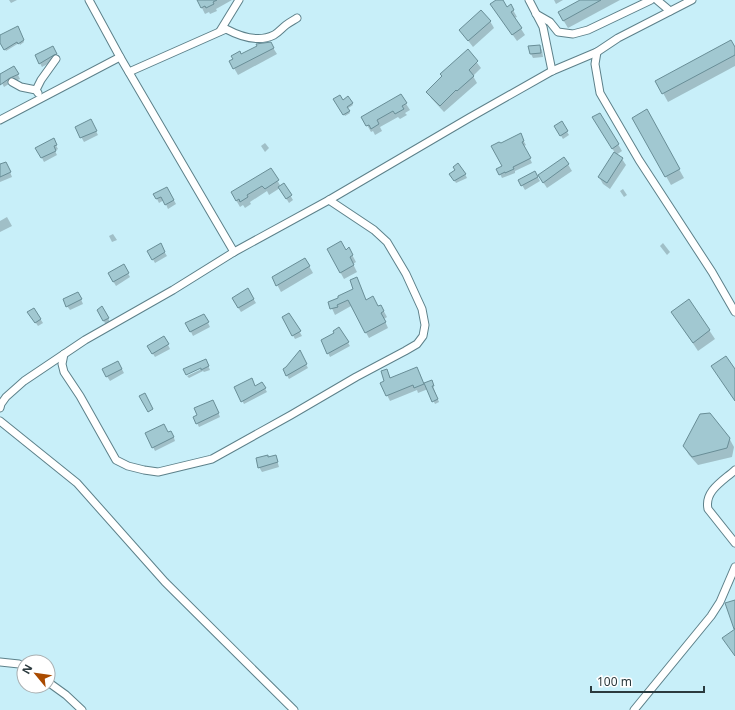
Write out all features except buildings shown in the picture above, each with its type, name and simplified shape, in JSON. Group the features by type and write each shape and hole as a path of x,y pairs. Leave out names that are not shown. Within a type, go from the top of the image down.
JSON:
{"street":[{"path":"89,0 120,57 234,252"},
{"path":"220,32 239,0"},
{"path":"529,0 543,27 552,72"},
{"path":"536,14 550,22 558,32 573,34 588,30 651,0"},
{"path":"657,0 670,11"},
{"path":"0,408 6,397 24,381 85,340 174,290 234,252 329,200 469,118 552,72 597,52 618,38 670,11 680,3 692,0"},
{"path":"129,72 226,29 238,35 264,38 275,34 297,18"},
{"path":"597,52 595,64 600,93 640,160 712,272 735,312"},
{"path":"0,120 120,57"},
{"path":"36,90 41,80 56,59"},
{"path":"12,82 21,87 36,90 43,97"},
{"path":"64,354 62,364 64,372 80,396 116,460 128,466 158,472 212,459 417,344 423,336 425,325 422,309 406,274 387,242 374,230 329,200"},
{"path":"0,421 77,483 165,582 294,710"},
{"path":"735,470 712,490 707,502 708,509 735,543"},
{"path":"634,710 711,616 720,602 735,567"},
{"path":"0,662 16,664"},
{"path":"56,688 82,710"}]}
